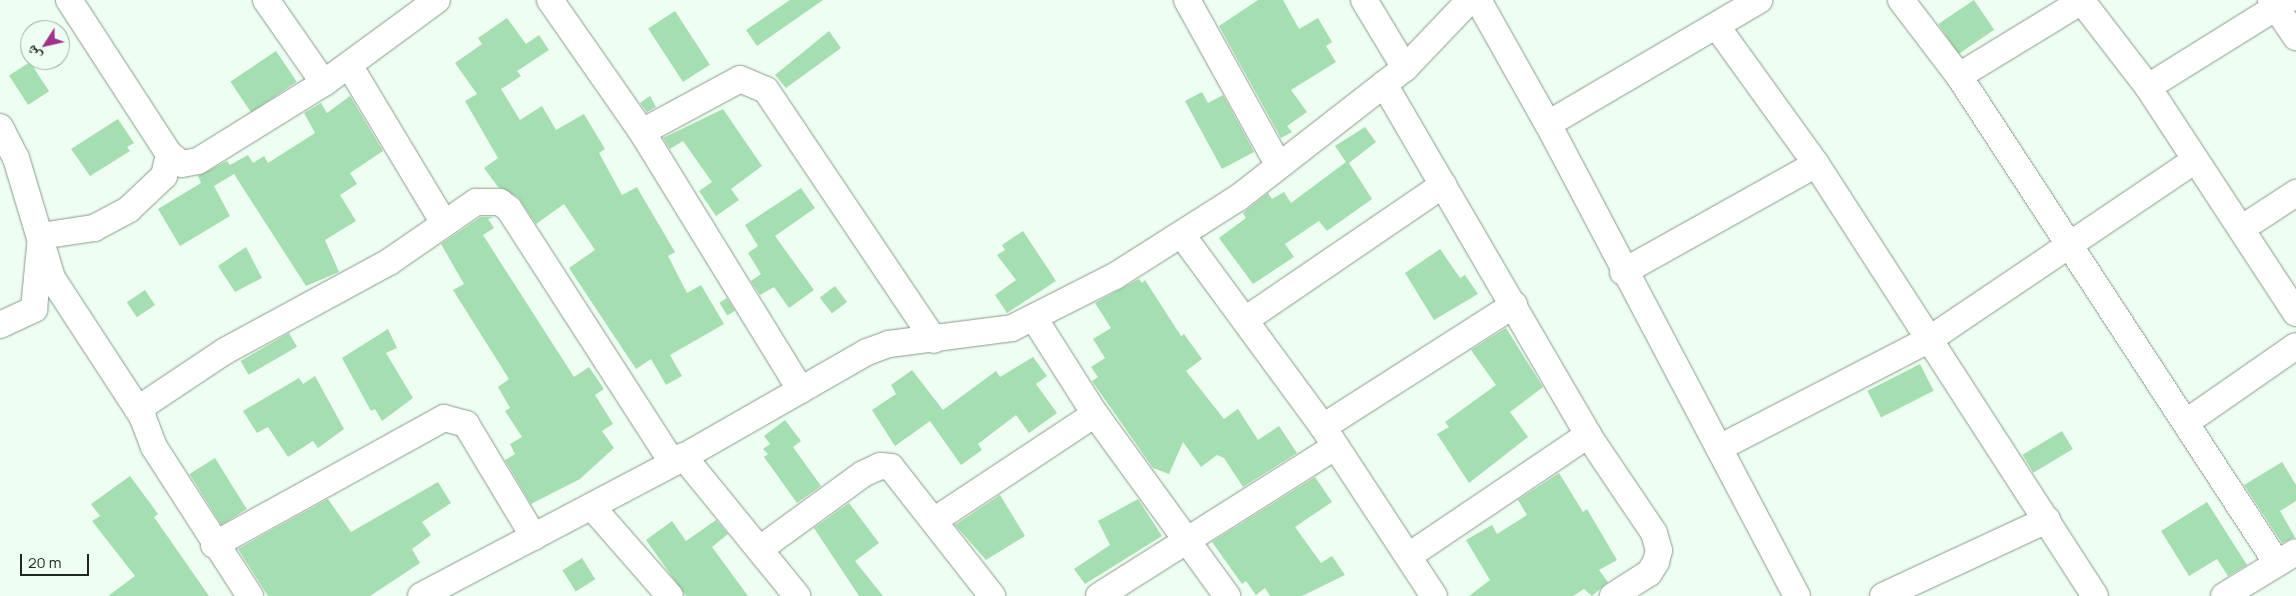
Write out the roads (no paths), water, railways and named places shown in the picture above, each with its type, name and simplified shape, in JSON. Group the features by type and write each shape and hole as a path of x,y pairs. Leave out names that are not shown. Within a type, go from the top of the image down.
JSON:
{"street":[{"path":"69,0 169,154 182,164 198,160 324,83 437,0"},
{"path":"266,0 324,83"},
{"path":"550,0 642,132 801,390"},
{"path":"1187,0 1278,164"},
{"path":"1364,0 1405,68"},
{"path":"421,596 678,460 867,352 1012,328 1034,318 1182,235 1405,68 1470,0"},
{"path":"1478,0 1548,124 1623,272 1797,596"},
{"path":"1548,124 1718,28 1759,0"},
{"path":"1900,0 1959,76 2188,421 2287,558 2224,596"},
{"path":"1959,76 2081,0 2148,87 2296,313"},
{"path":"2148,87 2278,2 2296,37"},
{"path":"1718,28 1816,164 2095,596"},
{"path":"349,65 444,223"},
{"path":"642,132 740,80 766,90 934,340"},
{"path":"1384,84 1588,435 1654,533 1659,550 1649,573 1613,596"},
{"path":"0,127 16,158 41,236 52,278 142,416 154,447 214,545 250,596"},
{"path":"41,236 94,228 129,209 164,176 169,154"},
{"path":"1719,448 1930,339 2196,160"},
{"path":"1623,272 1816,164"},
{"path":"1245,320 1444,185"},
{"path":"2241,229 2296,193"},
{"path":"142,416 144,405 156,394 225,351 389,262 444,223 487,199 509,209 678,460 760,549 797,596"},
{"path":"1182,235 1330,436 1410,555 1434,596"},
{"path":"0,325 34,309 41,236"},
{"path":"1099,596 1184,541 1514,305"},
{"path":"1034,318 1095,414 1184,541 1227,596"},
{"path":"2188,421 2296,346"},
{"path":"935,520 1095,414"},
{"path":"214,545 444,418 466,424 534,537"},
{"path":"1410,555 1588,435"},
{"path":"760,549 880,466 901,475 992,596"},
{"path":"592,507 670,596"},
{"path":"1883,596 2047,520"}]}
